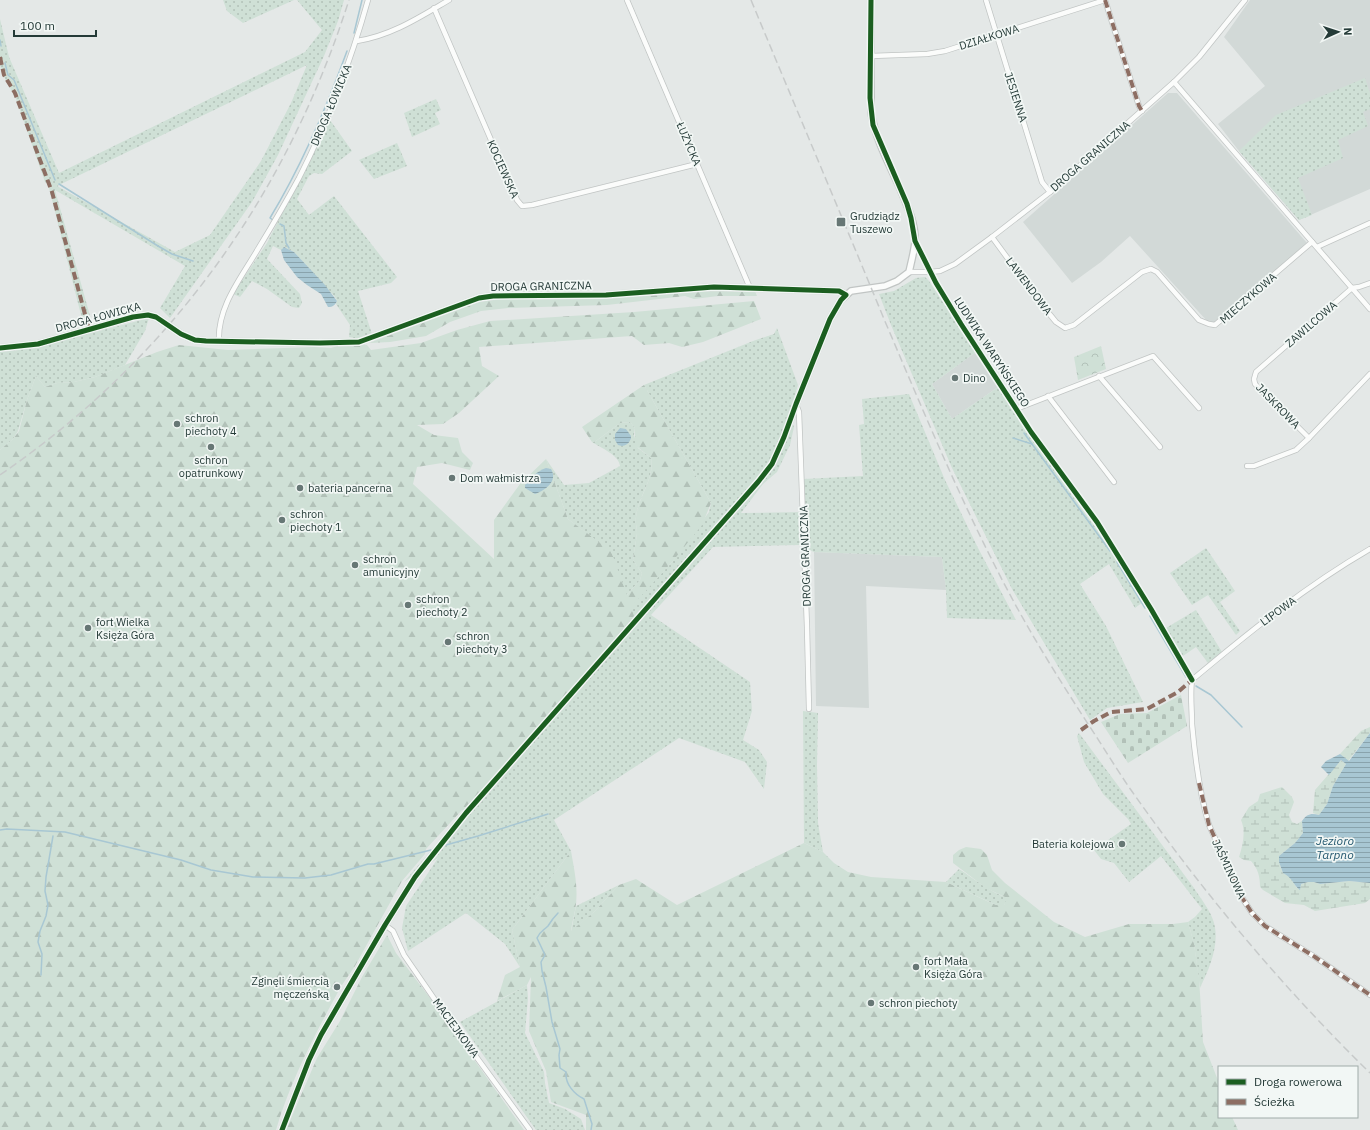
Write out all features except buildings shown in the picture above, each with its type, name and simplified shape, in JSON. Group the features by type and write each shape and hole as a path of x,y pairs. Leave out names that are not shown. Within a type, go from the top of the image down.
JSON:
{"street":[{"name":"DROGA ŁOWICKA","path":"0,348 38,344 133,317 148,315 156,317 180,334 195,340 219,342 218,331 229,298 299,178 319,135 348,66 357,41 368,0"},
{"path":"357,41 385,34 413,21 449,0"},
{"name":"ŁUŻYCKA","path":"627,0 750,288"},
{"name":"LUDWIKA WARYŃSKIEGO","path":"872,0 870,98 873,125 907,204 915,241 930,272 965,330 1031,432 1097,522 1151,609 1192,680"},
{"name":"JESIENNA","path":"986,0 1042,182 1050,192"},
{"path":"1105,0 1139,106 1142,111"},
{"name":"DZIAŁKOWA","path":"871,56 936,53 1105,0"},
{"name":"DROGA GRANICZNA","path":"909,272 940,271 955,264 1050,192 1174,82 1199,57 1245,0"},
{"name":"KOCIEWSKA","path":"434,8 516,200 522,206 532,205 697,164"},
{"path":"1174,82 1370,308"},
{"path":"1316,247 1370,223"},
{"name":"LAWENDOWA","path":"992,237 1042,306 1056,322 1065,328 1074,325 1109,298"},
{"path":"282,1130 312,1054 385,925 415,877 466,813 758,482 772,464 830,319 841,300 855,290 885,286 897,281 909,272 915,241"},
{"name":"MIECZYKOWA","path":"1109,298 1142,272 1151,270 1157,272 1199,320 1216,325 1312,242"},
{"name":"ZAWILCOWA","path":"1256,372 1352,288 1359,287 1370,282"},
{"name":"DROGA GRANICZNA","path":"219,342 359,342 479,298 494,296 606,295 714,287 840,291 846,295"},
{"path":"1016,409 1153,356 1199,408"},
{"name":"JASKROWA","path":"1256,372 1254,378 1256,384 1309,438"},
{"path":"1247,466 1254,466 1296,450 1370,374"},
{"path":"1099,376 1160,447"},
{"path":"1048,396 1114,482"},
{"name":"DROGA GRANICZNA","path":"796,404 799,412 809,709"},
{"name":"LIPOWA","path":"1192,680 1247,634 1335,570 1370,549"},
{"name":"JAŚMINOWA","path":"1192,680 1194,755 1198,783 1209,825 1241,896 1252,913 1265,926 1315,957 1370,995"},
{"name":"MACIEJKOWA","path":"385,925 393,932 404,954 530,1130"}],"shaded area":[{"path":"1250,0 1370,0 1370,189 1299,220 1239,151 1218,124 1265,86 1224,37"},
{"path":"1168,93 1177,93 1307,243 1215,323 1207,321 1130,236 1101,262 1072,283 1023,222"},
{"path":"976,352 998,387 952,419 932,384"},
{"path":"814,552 942,557 946,590 866,586 869,708 816,706"}],"green space":[{"path":"223,0 294,0 243,23 227,11"},
{"path":"297,0 344,0 338,21 324,56 278,155 252,202 170,318 160,308 185,266 55,190 92,323 83,323 48,184 45,182 16,99 2,73 0,65 0,19 9,57 59,173 305,52 322,30","holes":["307,65 291,103 261,161 210,235 175,252 57,186"]},
{"path":"1365,78 1370,93 1370,109 1363,112 1368,126 1338,140 1343,158 1298,178 1312,215 1299,220 1239,151 1276,115"},
{"path":"436,99 441,110 435,113 440,124 412,137 404,113"},
{"path":"330,120 352,151 322,174 314,173 309,176 297,199 309,215 334,196 397,277 391,283 358,291 372,334 360,339 349,337 350,325 336,304 337,301 335,297 294,252 284,247 281,250 273,246 267,259 300,294 302,303 299,308 292,307 267,289 252,281 240,297 233,294 267,243"},
{"path":"397,143 407,166 374,179 359,160"},
{"path":"925,277 976,352 932,384 952,419 998,387 1103,538 1143,602 1135,608 1109,564 1080,584 1106,626 1143,702 1107,708 1090,720 1012,589 952,468 879,294 894,291 916,278"},
{"path":"715,289 755,291 757,296 718,296 694,299 685,296 607,305 508,308 481,311 450,322 426,336 390,342 369,343 480,301 607,298"},
{"path":"754,301 761,319 703,342 682,347 669,343 644,345 632,336 479,347 482,366 499,376 459,413 443,424 417,425 434,435 458,438 462,452 473,463 470,470 442,463 417,467 413,484 494,559 494,520 520,484 546,459 568,519 611,551 627,595 640,580 642,573 633,560 637,533 636,519 637,510 651,473 651,458 635,445 635,428 630,422 620,423 596,441 592,442 582,427 644,385 711,503 702,525 672,562 631,607 634,616 465,811 462,810 426,849 425,854 402,881 355,966 342,985 336,982 332,989 338,992 295,1077 276,1130 0,1130 0,450 13,439 19,431 27,400 36,376 45,387 57,383 74,382 95,377 157,352 179,345 228,350 314,347 331,348 350,342 367,345 371,350 421,343 457,330 490,321 634,312"},
{"path":"149,318 145,331 125,365 95,377 74,382 57,383 45,387 36,376 18,431 13,439 0,450 0,350 41,346"},
{"path":"777,328 798,385 789,414 794,427 790,445 777,472 763,484 741,513 805,512 804,479 863,476 859,425 864,424 862,399 909,394 945,480 978,548 1016,620 947,618 946,590 942,557 814,552 799,545 713,547 651,615 750,682 752,711 743,740 759,750 767,762 764,789 745,762 679,738 554,820 571,851 512,930 520,967 505,944 466,913 408,951 402,928 406,906 438,858 404,882 465,811 630,607 672,562 709,512 711,503 644,385 774,334"},
{"path":"1101,346 1106,369 1078,380 1074,357"},
{"path":"630,422 635,428 634,435 638,448 651,458 652,466 649,480 637,509 636,519 637,533 633,560 642,573 640,580 626,596 611,552 568,519 546,459 564,485 589,483 620,466 619,462 613,455 592,442 596,441 620,423"},
{"path":"1206,548 1235,591 1220,602 1240,631 1236,635 1208,595 1192,605 1170,573"},
{"path":"1196,610 1222,652 1208,663 1196,647 1183,656 1166,628"},
{"path":"1181,695 1187,726 1128,763 1101,722 1120,714 1147,713"},
{"path":"803,711 818,713 818,823 823,852 804,843"},
{"path":"1370,727 1370,733 1348,761 1340,754 1361,731"},
{"path":"1079,733 1194,888 1211,914 1215,931 1215,948 1207,973 1200,988 1194,944 1188,922 1202,909 1161,856 1129,882 1114,863 1101,859 1094,850 1131,824 1128,819 1103,794 1084,762 1077,736"},
{"path":"1341,760 1346,764 1333,786 1327,804 1319,815 1313,813 1315,790"},
{"path":"1282,787 1292,797 1294,802 1289,815 1292,822 1297,824 1302,821 1303,833 1295,843 1279,856 1279,862 1283,873 1289,876 1297,888 1301,884 1308,882 1320,884 1349,881 1370,883 1370,899 1365,903 1315,911 1304,905 1285,903 1260,887 1258,873 1251,861 1244,860 1239,857 1243,838 1243,824 1241,820 1249,807 1258,801 1260,794"},
{"path":"804,843 823,852 834,863 848,872 871,877 946,882 996,905 1004,905 1007,898 986,888 953,863 953,855 966,847 981,849 987,855 992,870 1005,883 1054,922 1085,937 1129,924 1173,924 1188,922 1194,944 1199,978 1203,1042 1218,1080 1218,1118 1232,1118 1238,1130 586,1130 586,1115 551,1102 546,1071 529,1031 531,977 527,985 497,1001 505,975 520,967 512,930 571,851 575,877 576,904 571,931 594,912 619,885 636,879 677,905"},
{"path":"959,869 988,889 1008,898 1004,905 996,905 946,882"},
{"path":"619,885 594,912 571,932 576,906"},
{"path":"387,935 396,953 436,1006 524,1130 286,1130 317,1058 340,1021 362,977"},
{"path":"527,985 528,998 525,1033 544,1072 549,1103 565,1109 581,1119 585,1130 536,1130 460,1022"}],"water":[{"path":"284,247 294,252 325,285 337,301 334,306 328,307 321,294 297,277 284,260 281,250"},
{"path":"620,428 626,429 631,436 629,442 622,446 618,445 615,440 615,434"},
{"path":"546,468 551,469 553,473 552,481 547,487 535,494 525,488 525,485 532,477"},
{"name":"Jezioro Tarpno","path":"1370,733 1370,883 1349,881 1320,884 1308,882 1301,884 1300,890 1289,877 1283,873 1279,862 1279,856 1295,843 1303,833 1302,821 1307,815 1319,815 1327,804 1333,786 1346,764 1341,760 1329,775 1321,767 1326,761 1340,754 1349,761"}],"waterway":[{"path":"354,33 362,0"},
{"path":"0,40 1,46"},
{"path":"273,220 270,218 293,178 313,136 347,51"},
{"path":"5,63 8,75 14,80 55,180"},
{"path":"59,184 158,246 172,254 193,261"},
{"path":"280,224 284,226 286,243 289,248"},
{"path":"1024,433 1110,551"},
{"path":"1013,438 1032,444"},
{"path":"1117,562 1145,608"},
{"path":"1150,616 1186,677"},
{"path":"1196,686 1211,695 1242,727"},
{"path":"446,845 548,814"},
{"path":"0,830 7,829 65,832 181,860 211,870 253,877 305,878 331,875 368,864 374,864 431,850"},
{"path":"41,975 42,954 38,942 48,905 45,891 46,877 53,836"},
{"path":"558,913 548,926 540,932 537,938 545,955 541,962 542,971 552,1022 560,1049 560,1068 566,1072 567,1081 571,1088 584,1099 592,1124 591,1130"}],"railway":[{"path":"0,475 61,429 117,379 169,325 215,268 256,206 292,141 323,72 349,0"},
{"path":"751,0 930,427 979,534 1024,620 1061,682 1121,775 1186,865 1274,972 1370,1073"}],"marked path":[{"path":"1105,0 1139,106 1142,111"},
{"path":"0,57 4,75 15,93 52,192 89,329"},
{"path":"1081,730 1111,712 1147,709 1178,692 1192,680"},
{"path":"1199,783 1209,825 1241,896 1252,913 1265,926 1315,957 1370,995"}],"cycle path":[{"path":"871,0 870,98 873,125 907,204 915,241 936,283 961,324 1031,432 1097,522 1151,609 1192,680"},
{"path":"0,348 38,344 133,317 148,315 156,317 181,334 195,340 320,343 359,342 479,298 493,296 606,295 714,287 839,291 846,295 841,300 830,319 772,464 758,482 466,813 415,877 385,925 321,1035 309,1060 282,1130"}],"place":[{"name":"Grudziądz Tuszewo","path":"841,222"},
{"name":"Dino","path":"955,378"},
{"name":"schron piechoty 4","path":"177,424"},
{"name":"schron opatrunkowy","path":"211,447"},
{"name":"Dom wałmistrza","path":"452,478"},
{"name":"bateria pancerna","path":"300,488"},
{"name":"schron piechoty 1","path":"282,520"},
{"name":"schron amunicyjny","path":"355,565"},
{"name":"schron piechoty 2","path":"408,605"},
{"name":"fort Wielka Księża Góra","path":"88,628"},
{"name":"schron piechoty 3","path":"448,642"},
{"name":"Bateria kolejowa","path":"1122,844"},
{"name":"fort Mała Księża Góra","path":"916,967"},
{"name":"Zginęli śmiercią męczeńską","path":"337,987"},
{"name":"schron piechoty","path":"871,1003"}]}
